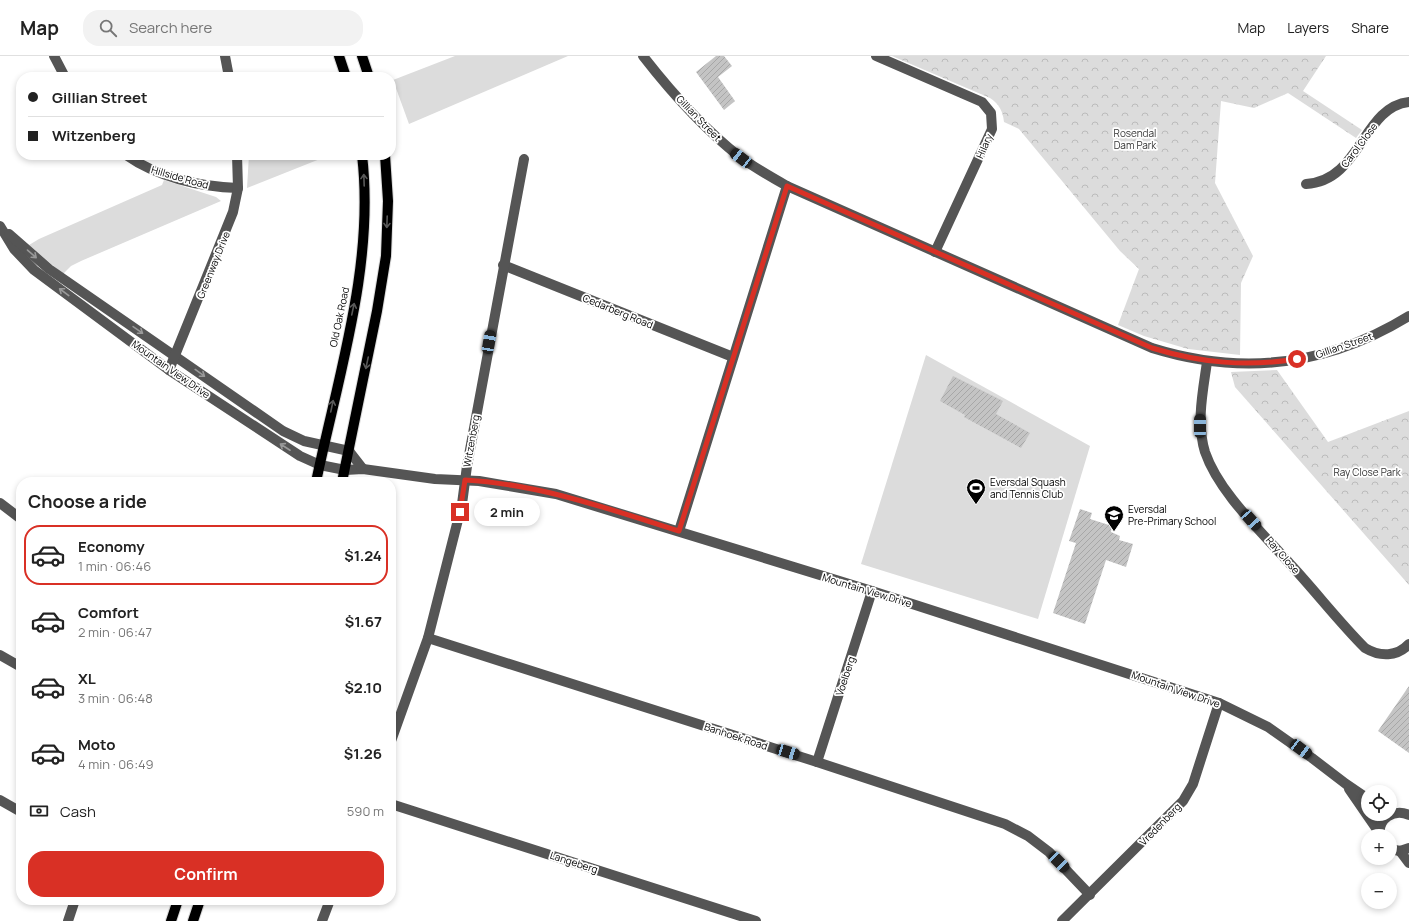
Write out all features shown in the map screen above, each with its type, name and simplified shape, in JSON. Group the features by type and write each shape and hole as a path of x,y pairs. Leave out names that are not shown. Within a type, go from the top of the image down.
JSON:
{"main road":[{"path":"339,56 344,72"},
{"path":"362,56 367,72"},
{"name":"Old Oak Road","path":"317,477 359,278 363,243 364,202 362,160"},
{"path":"343,477 378,311 386,256 388,201 385,160"},
{"path":"172,921 177,905"},
{"path":"193,921 198,905"}],"street":[{"path":"54,56 62,72"},
{"path":"225,56 228,72"},
{"name":"Gillian Street","path":"643,56 684,104 725,144 760,170 787,186 1146,346 1180,357 1207,362 1263,363 1308,357 1355,344 1375,335 1409,316"},
{"name":"Hilary","path":"876,56 982,102 991,113 992,129 935,252"},
{"name":"Carol Close","path":"1306,184 1322,182 1334,175 1343,167 1386,111 1399,103 1409,102"},
{"name":"Witzenberg","path":"396,726 428,638 462,504 503,265 524,159"},
{"name":"Hillside Road","path":"133,160 140,165 167,175 209,186 238,188"},
{"name":"Greenway Drive","path":"169,370 176,356 233,212 238,188 238,160"},
{"path":"679,531 787,186"},
{"name":"Mountain View Drive","path":"1,227 49,268 283,431 304,441 349,451"},
{"name":"Mountain View Drive","path":"1,227 14,249 34,270 169,370 283,446 320,465 345,470 363,469 435,478 465,480 556,494 872,591 1219,703 1268,727 1361,794"},
{"name":"Cedarberg Road","path":"503,265 733,357"},
{"name":"Ray Close","path":"1207,362 1200,412 1200,426 1205,451 1221,483 1241,509 1366,648 1378,654 1391,655 1403,650 1409,644"},
{"path":"349,451 363,469"},
{"path":"0,503 16,515"},
{"name":"Voelberg","path":"817,762 872,591"},
{"name":"Banhoek Road","path":"428,638 817,762 1005,824 1028,836 1048,852 1090,895"},
{"path":"0,656 16,664"},
{"name":"Vredenberg","path":"1062,921 1090,895 1176,808 1188,793 1196,775 1219,703"},
{"name":"Mountain View Drive","path":"1346,784 1376,829"},
{"path":"0,800 16,809"},
{"name":"Langeberg","path":"396,806 756,921"},
{"path":"1397,813 1409,815"},
{"path":"1400,849 1409,864"},
{"path":"68,921 73,905"},
{"path":"322,921 328,905"}],"green space":[{"path":"455,56 568,56 409,124 396,88 396,79"},
{"name":"Rosendal Dam Park","path":"892,56 1326,56 1303,91 1362,130 1356,138 1288,93 1254,108 1221,101 1215,183 1253,256 1241,283 1240,355 1188,349 1144,336 1118,325 1139,269 1120,251 1019,129 1004,122 1002,111 996,103 990,98"},
{"path":"249,160 317,160 247,188"},
{"path":"164,180 216,197 221,201 81,261 71,266 63,274 29,245 39,239 162,185"},
{"name":"Eversdal Squash and Tennis Club","path":"926,355 1090,446 1038,619 861,564"},
{"name":"Ray Close Park","path":"1277,370 1328,442 1409,411 1409,585 1235,387 1231,372"}],"building":[{"path":"716,56 724,56 732,66 718,77 735,101 724,110 696,72"},
{"path":"953,376 1003,401 996,414 1030,433 1021,448 964,417 965,415 940,401"},
{"path":"1080,509 1092,513 1090,519 1112,526 1111,532 1120,536 1119,540 1133,544 1126,567 1106,560 1085,624 1053,613 1076,543 1069,541"},
{"path":"1409,686 1409,753 1378,731"}],"place":[{"name":"Eversdal Squash and Tennis Club","path":"976,505"},
{"name":"Eversdal Pre-Primary School","path":"1114,532"}],"route":[{"path":"460,512 465,480 479,481 556,494 679,531 787,186 1122,336 1152,348 1180,357 1207,362 1263,363 1297,359"}]}
